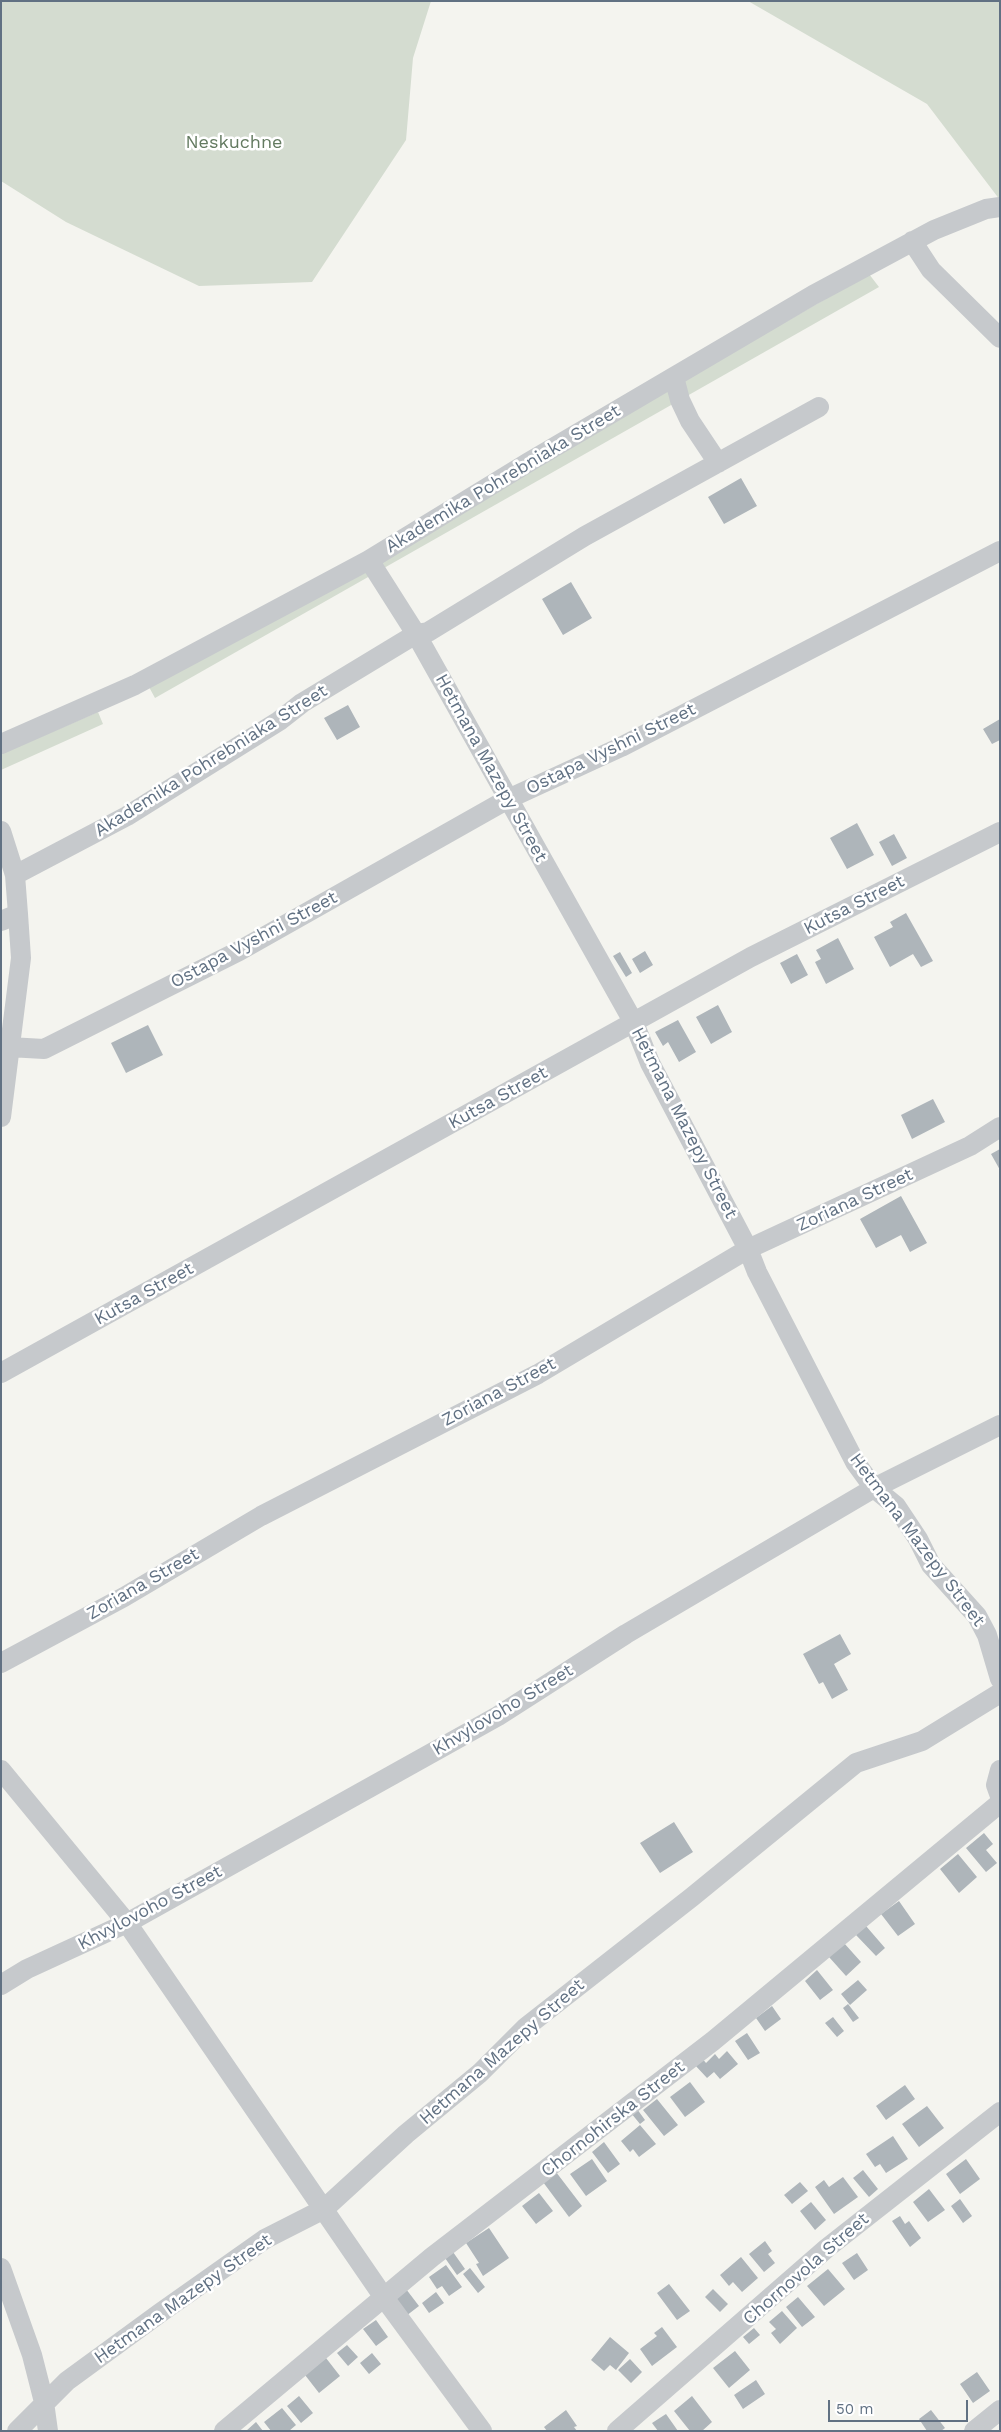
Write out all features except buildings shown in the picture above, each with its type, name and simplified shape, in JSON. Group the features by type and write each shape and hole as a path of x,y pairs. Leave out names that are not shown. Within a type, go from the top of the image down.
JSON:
{"street":[{"name":"Akademika Pohrebniaka Street","path":"1,744 134,685 369,560 813,295 934,230 986,209 1000,207"},
{"path":"912,241 931,270 1000,338"},
{"path":"674,377 680,400 690,421 718,463"},
{"name":"Akademika Pohrebniaka Street","path":"15,875 127,816 279,721 302,703 416,634 428,632 585,536 819,407"},
{"name":"Ostapa Vyshni Street","path":"9,1047 44,1049 239,950 508,799 621,747 1000,551"},
{"name":"Hetmana Mazepy Street","path":"369,560 416,634 634,1023 650,1063 748,1249 757,1272 855,1462 874,1488 896,1506 918,1539 931,1565 977,1616 988,1635 1000,1680"},
{"path":"1,831 15,875 10,917 21,958 1,1117"},
{"name":"Kutsa Street","path":"1,1373 751,957 1000,832"},
{"name":"Zoriana Street","path":"1,1663 124,1597 261,1516 538,1374 748,1249 970,1146 1000,1127"},
{"name":"Khvylovoho Street","path":"1,1986 27,1969 127,1923 498,1716 626,1634 874,1488 1000,1425"},
{"name":"Hetmana Mazepy Street","path":"17,2431 67,2381 265,2239 324,2209 406,2134 480,2073 526,2027 692,1897 856,1763 922,1741 1000,1693"},
{"path":"1,1770 127,1923 385,2299 482,2431"},
{"path":"1000,1770 996,1785 1000,1796"},
{"name":"Chornohirska Street","path":"224,2431 432,2258 713,2041 1000,1804"},
{"name":"Chornovola Street","path":"617,2431 827,2248 1000,2112"},
{"path":"1,2268 32,2355 44,2402 48,2431"},
{"path":"974,2431 1000,2410"}],"green space":[{"name":"Neskuchne","path":"1,1 431,1 413,58 406,140 312,282 199,286 66,222 1,181"},
{"path":"748,1 1000,1 1000,200 927,104"},
{"path":"869,274 879,287 155,698 149,687"},
{"path":"98,712 103,724 1,770 1,754"}]}
